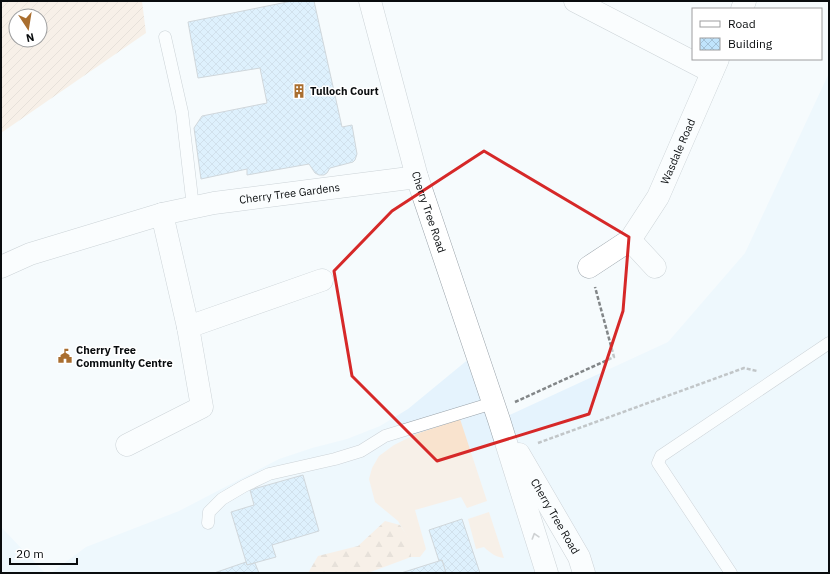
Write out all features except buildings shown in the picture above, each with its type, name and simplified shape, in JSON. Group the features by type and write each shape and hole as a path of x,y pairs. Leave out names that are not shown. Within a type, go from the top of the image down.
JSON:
{"street":[{"name":"Cherry Tree Road","path":"370,1 417,177 496,411 546,573"},
{"path":"575,1 692,54"},
{"path":"704,60 715,65"},
{"name":"Wasdale Road","path":"589,267 630,240 658,197 715,65"},
{"name":"Cherry Tree Gardens","path":"1,267 30,254 162,214 193,207 417,177"},
{"path":"127,445 202,407 188,327 162,214"},
{"path":"630,240 655,267"},
{"path":"188,327 322,280"},
{"name":"Cherry Tree Road","path":"496,411 517,451 584,568"}],"lane":[{"path":"165,37 182,112 193,207"},
{"path":"731,573 658,464 661,456 829,343"},
{"path":"208,523 209,512 222,499 269,474 335,459 361,451 385,436 496,411"}],"path":[{"path":"496,411 614,357 589,267"},
{"path":"517,451 744,368 780,376"}],"highlighted area":[{"path":"484,151 629,237 623,311 589,414 437,461 352,376 334,271 392,211"}],"shaded area":[{"path":"829,73 829,573 584,573 500,423 547,573 51,573 86,547 179,511 279,459 312,448 347,439 380,426 408,409 476,353 499,420 668,342 745,253"},
{"path":"1,527 45,573 1,573"}],"green space":[{"path":"1,1 142,1 146,33 1,133"},
{"path":"460,419 487,501 467,508 461,497 415,510 426,549 420,557 411,557 410,541 398,521 375,502 369,479 372,468 379,456 394,445 416,434"},
{"path":"489,512 504,558 498,557 484,547 476,549 468,519"},
{"path":"385,521 400,525 411,541 411,557 368,573 308,573 318,556 358,546"}],"place":[{"name":"Tulloch Court","path":"299,91"},
{"name":"Cherry Tree Community Centre","path":"65,356"}]}
